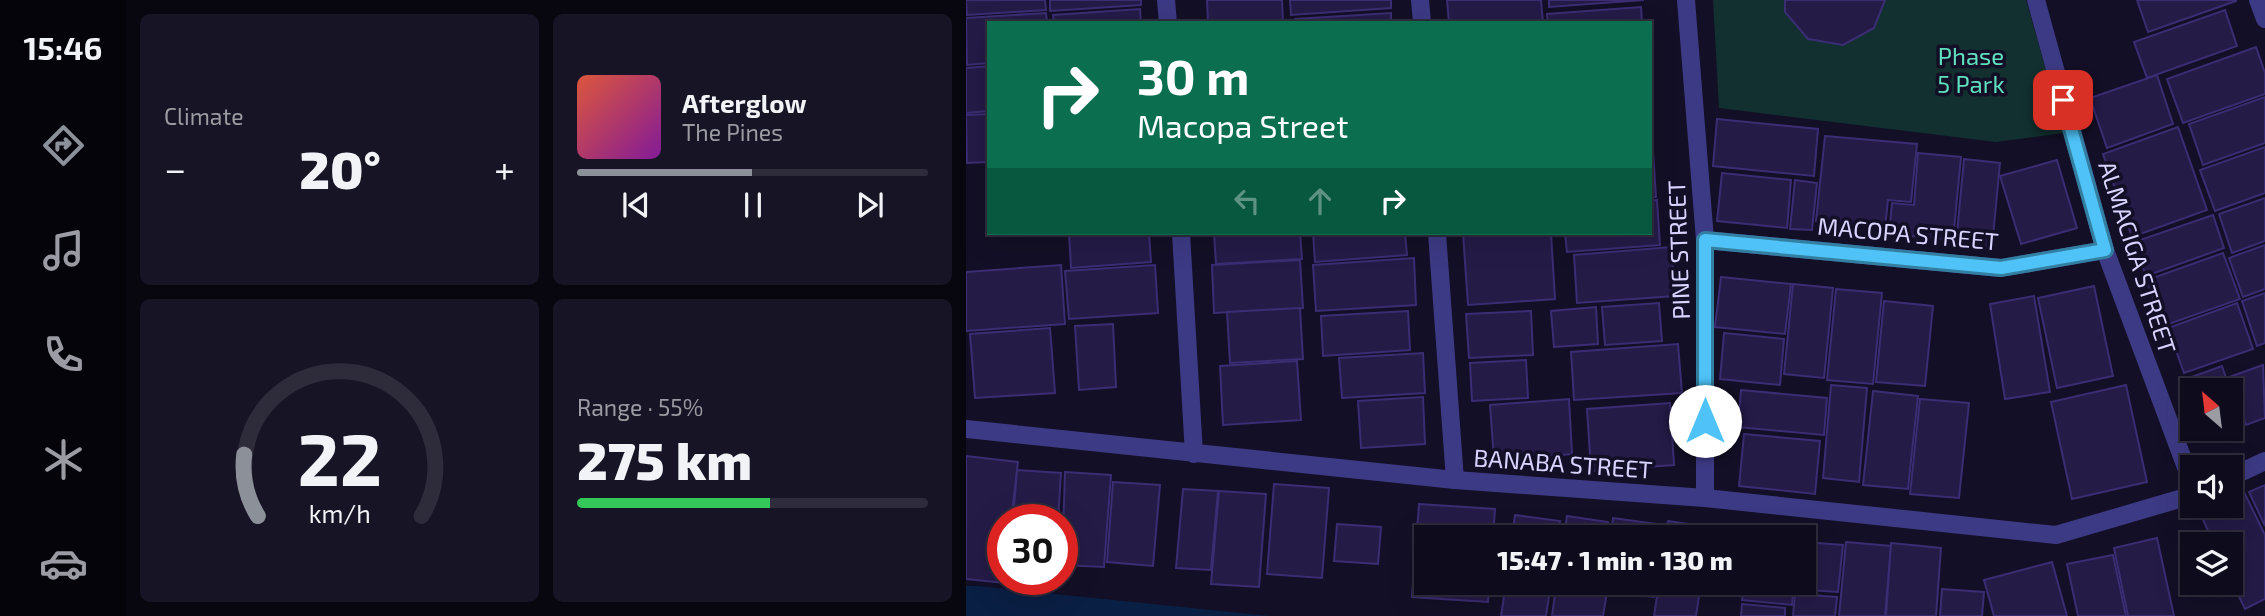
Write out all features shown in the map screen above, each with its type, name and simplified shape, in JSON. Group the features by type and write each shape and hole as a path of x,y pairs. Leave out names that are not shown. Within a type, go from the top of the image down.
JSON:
{"street":[{"path":"1166,0 1168,21"},
{"path":"1420,0 1422,21"},
{"name":"PINE STREET","path":"1686,0 1705,240 1705,498"},
{"name":"ALMACIGA STREET","path":"2036,0 2105,250 2181,455"},
{"path":"2258,0 2265,19"},
{"path":"1181,235 1194,454"},
{"path":"1437,235 1455,480"},
{"name":"MACOPA STREET","path":"1705,240 2001,268 2105,250"},
{"name":"BANABA STREET","path":"966,429 1455,480 1705,498 2056,535 2180,499"},
{"path":"2243,471 2265,461"}],"green space":[{"name":"Phase 5 Park","path":"1713,0 2026,0 2064,133 1996,142 1719,108"}],"water":[{"path":"966,586 978,586 987,587 987,595 1066,595 1270,616 966,616"}],"building":[{"path":"966,0 1045,0 1046,10 967,15"},
{"path":"1050,0 1141,0 1141,5 1050,11"},
{"path":"1207,0 1282,0 1283,21 1208,21"},
{"path":"1290,0 1391,0 1391,8 1291,15"},
{"path":"1447,0 1541,0 1543,21 1449,21"},
{"path":"1549,0 1644,0 1549,7"},
{"path":"1785,0 1885,0 1874,28 1843,45 1808,39 1785,12"},
{"path":"2137,0 2236,0 2236,1 2148,32"},
{"path":"1641,7 1642,21 1548,21 1547,14"},
{"path":"1140,9 1141,21 1054,21 1053,15"},
{"path":"2225,10 2237,46 2147,78 2134,42"},
{"path":"1046,13 1047,21 987,21 987,63 967,65 966,18"},
{"path":"1391,13 1391,21 1295,19"},
{"path":"2256,47 2265,73 2265,94 2183,123 2167,79"},
{"path":"987,66 987,111 966,113 966,68"},
{"path":"2157,75 2173,124 2107,148 2090,98"},
{"path":"2265,97 2265,143 2203,165 2189,124"},
{"path":"987,114 987,162 967,163 966,115"},
{"path":"1717,119 1818,129 1814,176 1713,166"},
{"path":"2178,127 2207,210 2132,237 2103,154"},
{"path":"1825,136 1917,144 1911,202 1888,200 1885,228 1816,221"},
{"path":"2265,147 2265,193 2215,211 2200,170"},
{"path":"1652,151 1653,151 1656,197 1652,198"},
{"path":"1918,153 1961,157 1953,240 1889,234 1892,203 1914,205"},
{"path":"1964,159 2000,163 1992,247 1956,244"},
{"path":"2057,160 2077,228 2021,244 2000,176"},
{"path":"1722,173 1791,180 1787,228 1717,221"},
{"path":"1795,180 1817,183 1812,230 1790,229"},
{"path":"2265,198 2265,241 2232,253 2219,214"},
{"path":"1657,200 1660,245 1567,252 1565,235 1652,235 1652,201"},
{"path":"2213,215 2224,248 2146,276 2134,242"},
{"path":"1069,235 1149,235 1151,262 1071,268"},
{"path":"1214,235 1300,235 1302,259 1216,264"},
{"path":"1313,235 1405,235 1407,255 1315,262"},
{"path":"1463,235 1551,235 1555,299 1468,305"},
{"path":"2265,245 2265,289 2243,297 2229,258"},
{"path":"1671,247 1675,296 1577,303 1574,255"},
{"path":"2223,253 2240,299 2163,326 2147,280"},
{"path":"1414,258 1416,305 1316,311 1313,265"},
{"path":"1300,260 1303,308 1214,313 1212,265"},
{"path":"1061,265 1065,324 966,331 966,272"},
{"path":"1155,265 1158,313 1069,319 1065,271"},
{"path":"1721,277 1791,284 1785,334 1715,327"},
{"path":"1793,284 1833,288 1824,378 1784,374"},
{"path":"2094,286 2113,376 2057,388 2038,298"},
{"path":"1836,289 1882,293 1873,384 1827,380"},
{"path":"2265,293 2265,343 2257,346 2242,301"},
{"path":"2034,296 2050,392 2005,399 1990,304"},
{"path":"1884,301 1933,306 1925,386 1876,382"},
{"path":"1659,303 1662,341 1605,345 1602,307"},
{"path":"2237,303 2253,349 2184,373 2168,328"},
{"path":"1596,307 1598,344 1554,347 1551,311"},
{"path":"1300,308 1303,359 1230,363 1227,312"},
{"path":"1408,311 1410,350 1323,356 1321,316"},
{"path":"1531,311 1533,355 1469,358 1466,314"},
{"path":"1113,324 1116,387 1079,390 1075,326"},
{"path":"1050,328 1055,393 975,398 970,334"},
{"path":"1724,333 1784,339 1780,385 1720,379"},
{"path":"1678,344 1682,393 1574,400 1571,352"},
{"path":"1423,353 1425,393 1342,398 1339,358"},
{"path":"1526,360 1528,398 1472,401 1470,363"},
{"path":"1297,361 1301,420 1223,425 1220,366"},
{"path":"2263,365 2265,418 2246,425 2244,378 2229,377"},
{"path":"2222,366 2226,378 2189,378"},
{"path":"1831,385 1867,388 1859,482 1823,478"},
{"path":"2126,385 2147,482 2072,499 2051,402"},
{"path":"1741,390 1827,398 1824,435 1738,427"},
{"path":"1873,391 1918,396 1908,489 1863,485"},
{"path":"1423,397 1425,444 1361,448 1358,401"},
{"path":"1569,399 1572,454 1494,460 1490,405"},
{"path":"1920,399 1969,403 1959,498 1910,494"},
{"path":"1670,403 1674,465 1591,471 1587,409"},
{"path":"1744,434 1820,441 1815,494 1739,486"},
{"path":"966,456 1018,462 1013,504 987,504 987,581 966,579"},
{"path":"1017,470 1061,473 1059,504 1014,504"},
{"path":"1065,472 1111,475 1104,567 1078,566 1078,504 1064,504"},
{"path":"1113,482 1160,485 1153,566 1107,562"},
{"path":"1274,484 1329,488 1322,578 1267,574"},
{"path":"2265,485 2265,526 2249,492"},
{"path":"1183,489 1218,491 1211,570 1176,568"},
{"path":"1219,491 1266,494 1259,587 1211,584"},
{"path":"2243,492 2265,535 2265,599 2245,609 2238,595 2243,595 2243,532 2209,532 2202,518 2243,518"},
{"path":"1419,504 1495,509 1494,525 1417,525"},
{"path":"1515,515 1560,521 1560,525 1514,525"},
{"path":"1567,516 1608,522 1608,525 1566,525"},
{"path":"1613,518 1664,525 1612,525"},
{"path":"1668,521 1695,525 1667,525"},
{"path":"1337,524 1381,527 1378,564 1334,561"},
{"path":"2157,538 2174,616 2128,616 2114,548"},
{"path":"1846,542 1891,546 1885,616 1839,616"},
{"path":"1816,543 1843,545 1838,592 1816,590"},
{"path":"1891,543 1941,548 1936,616 1886,616"},
{"path":"2113,555 2126,616 2078,616 2067,564"},
{"path":"2052,562 2067,616 1994,616 1984,580"},
{"path":"1414,570 1414,595 1488,595 1488,602 1412,597"},
{"path":"1942,589 1984,592 1982,616 1940,616"},
{"path":"1504,595 1549,595 1546,616 1501,616"},
{"path":"1555,595 1606,595 1603,616 1552,616"},
{"path":"1657,595 1699,595 1696,616 1654,616"},
{"path":"1743,595 1793,595 1792,605 1742,600"},
{"path":"1795,595 1837,597 1835,616 1793,616"},
{"path":"1742,604 1785,608 1785,616 1741,616"}],"route":[{"path":"1705,421 1705,240 2001,268 2105,250 2063,100"}]}
